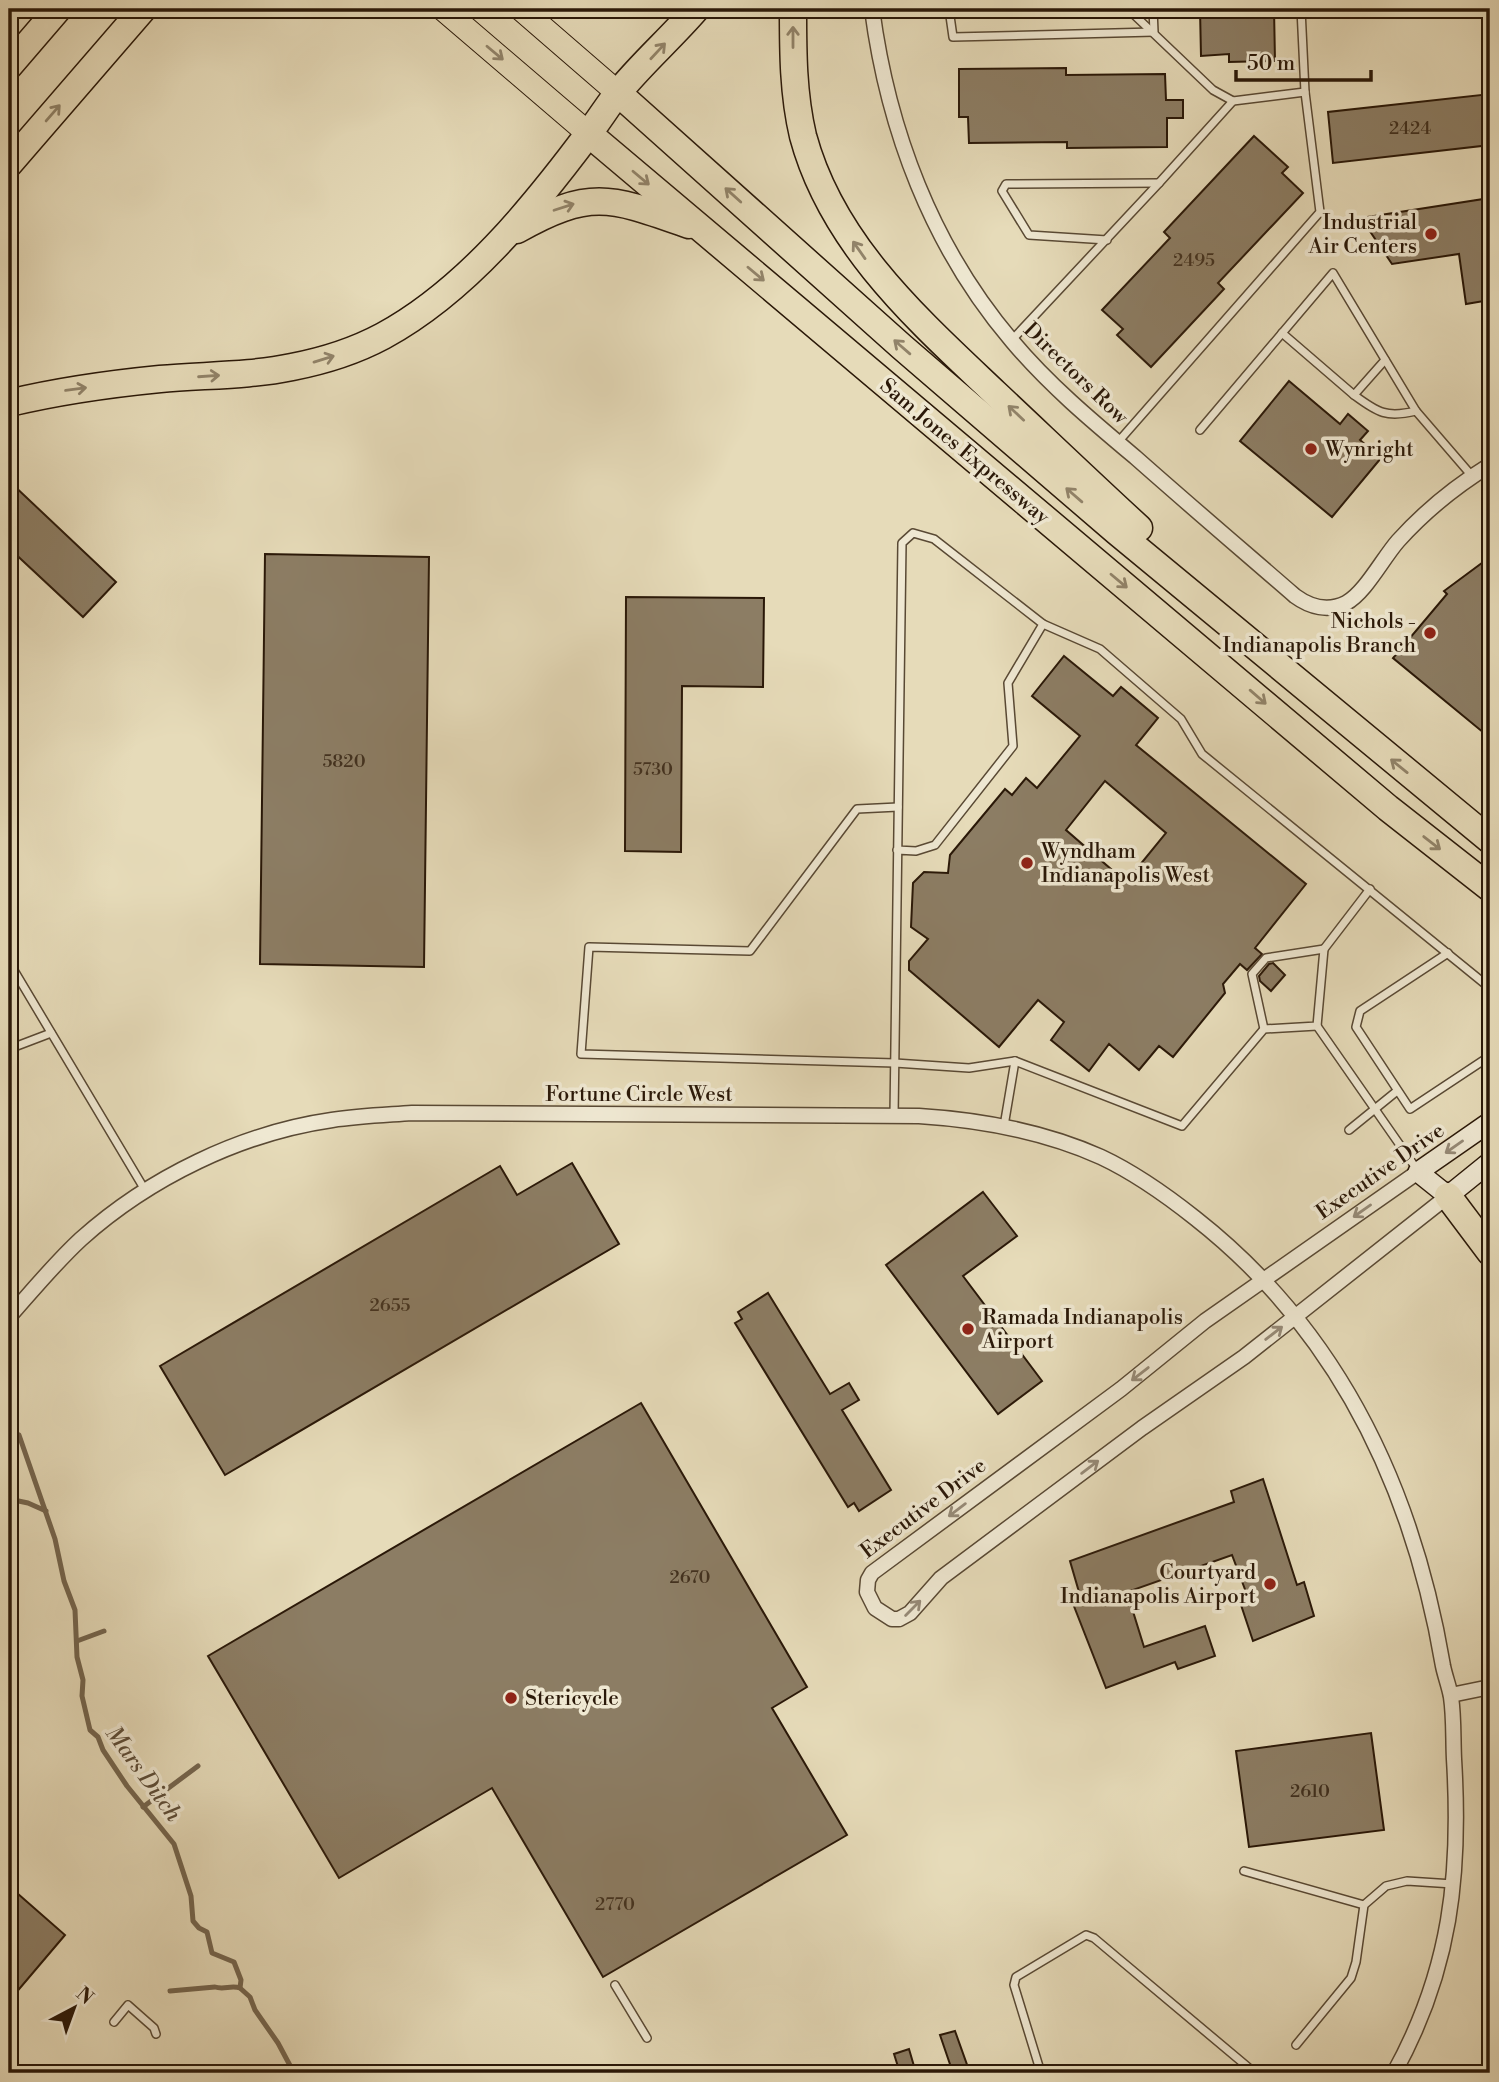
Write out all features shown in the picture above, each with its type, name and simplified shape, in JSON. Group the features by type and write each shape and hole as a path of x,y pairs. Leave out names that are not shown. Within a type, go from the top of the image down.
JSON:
{"highway":[{"path":"9,66 58,9"},
{"path":"9,164 143,9"},
{"path":"9,403 95,387 161,379 258,373 321,360 382,337 422,312 503,238 589,134 618,93 696,9"},
{"path":"793,9 793,69 803,135 819,180 857,248 919,321 1314,697"},
{"name":"Sam Jones Expressway","path":"618,93 902,347 1117,532 1490,840"},
{"name":"Sam Jones Expressway","path":"589,134 1388,808 1490,888"},
{"path":"503,238 546,213 569,204 597,201 639,208 704,230"},
{"path":"1447,1196 1490,1252"}],"main road":[{"name":"Sam Jones Expressway","path":"443,9 589,134"},
{"name":"Sam Jones Expressway","path":"521,9 618,93"}],"street":[{"name":"Directors Row","path":"872,9 888,100 915,179 956,261 988,311 1011,341 1060,391 1305,604 1328,608 1344,604 1356,596 1385,556 1412,526 1472,476"},
{"path":"1472,476 1490,465"},
{"name":"Fortune Circle West","path":"9,1317 74,1246 100,1222 146,1191 206,1158 257,1138 314,1123 353,1117 412,1113 945,1117 1004,1126 1080,1149 1125,1170 1182,1208 1244,1259 1295,1317 1350,1396 1371,1433 1396,1489 1426,1583 1451,1695 1458,1816 1454,1884 1446,1937 1432,1988 1414,2035 1394,2073"},
{"name":"Executive Drive","path":"1490,1122 1205,1321 1129,1382 872,1573 867,1592 875,1608 892,1619 899,1619 910,1613 941,1578 1142,1428 1236,1363 1490,1162"},
{"path":"1418,1172 1447,1196"},
{"path":"1451,1695 1490,1687"}],"lane":[{"path":"949,9 953,37 1154,32"},
{"path":"1128,9 1213,90 1233,101 1305,92"},
{"path":"1153,9 1154,32"},
{"path":"1118,443 1320,212 1305,92 1301,9"},
{"path":"1011,341 1233,101"},
{"path":"1107,240 1029,235 1002,191 1006,184 1159,183"},
{"path":"1200,430 1333,273 1416,411 1472,476"},
{"path":"1282,333 1375,411 1396,415 1416,411"},
{"path":"1354,395 1385,360"},
{"path":"894,1116 902,543 913,533 934,539 1043,624 1101,649 1181,719 1202,754 1490,988"},
{"path":"897,850 916,850 935,845 1013,746 1008,683 1043,624"},
{"path":"898,807 857,808 750,951 589,947 581,1054 895,1063 970,1068 1015,1061 1182,1126 1264,1029 1317,1026"},
{"path":"1370,889 1324,949 1317,1026 1418,1172"},
{"path":"1264,1029 1252,974 1266,958 1324,949"},
{"path":"1448,953 1360,1011 1356,1027 1410,1110 1490,1056"},
{"path":"9,962 146,1191"},
{"path":"9,1049 51,1033"},
{"path":"1004,1126 1015,1061"},
{"path":"1349,1130 1397,1091"},
{"path":"1244,1871 1364,1905"},
{"path":"1296,2045 1351,1978 1356,1962 1364,1905 1386,1886 1407,1881 1454,1884"},
{"path":"1041,2073 1014,1985 1016,1977 1086,1935 1094,1938 1255,2073"},
{"path":"615,1985 647,2038"},
{"path":"114,2022 128,2005 154,2028 156,2034"}],"building":[{"path":"1200,9 1274,9 1275,61 1229,62 1229,54 1201,56"},
{"path":"1066,68 1066,75 1165,74 1166,100 1183,100 1183,118 1167,118 1167,147 1067,148 1067,142 969,143 968,117 959,117 959,69"},
{"path":"1490,94 1490,145 1333,163 1328,112"},
{"path":"1254,136 1288,167 1282,173 1303,193 1218,283 1224,289 1151,367 1117,335 1123,329 1102,310 1170,238 1164,232"},
{"name":"Industrial Air Centers","path":"1490,198 1490,300 1466,304 1459,254 1392,264 1361,218"},
{"name":"Wynright","path":"1289,381 1340,424 1348,414 1368,431 1360,440 1381,458 1332,517 1240,441"},
{"path":"9,481 116,582 83,617 9,548"},
{"path":"265,554 429,557 424,967 260,964"},
{"path":"1490,557 1490,738 1393,658 1447,594 1444,591"},
{"path":"626,597 764,598 763,687 682,686 681,852 625,851"},
{"name":"Wyndham Indianapolis West","path":"1064,656 1113,696 1121,687 1158,718 1136,745 1306,884 1255,948 1262,954 1247,970 1240,964 1223,984 1225,993 1173,1057 1159,1046 1139,1070 1109,1044 1089,1071 1051,1040 1064,1022 1038,1000 999,1047 909,970 909,961 928,939 911,927 913,883 924,872 948,873 950,855 1005,789 1012,795 1026,778 1037,788 1080,736 1032,696","holes":["1105,781 1166,833 1126,882 1066,830"]},
{"path":"1273,963 1285,975 1271,991 1260,981 1259,976"},
{"path":"572,1163 619,1244 225,1475 160,1366 500,1166 517,1195"},
{"name":"Ramada Indianapolis Airport","path":"983,1192 1017,1236 963,1276 1042,1381 998,1414 886,1265"},
{"path":"768,1293 830,1394 849,1383 859,1400 842,1410 891,1490 859,1511 854,1503 848,1507 735,1323 742,1319 738,1312"},
{"name":"Stericycle","path":"641,1403 807,1687 772,1708 847,1835 603,1977 492,1788 339,1878 208,1656"},
{"name":"Courtyard Indianapolis Airport","path":"1263,1479 1297,1585 1304,1582 1314,1616 1253,1641 1241,1605 1249,1600 1232,1555 1127,1592 1144,1647 1205,1626 1215,1656 1178,1669 1175,1662 1106,1688 1070,1596 1079,1592 1070,1561 1234,1502 1231,1491"},
{"path":"1371,1733 1384,1830 1249,1847 1236,1751"},
{"path":"9,1886 65,1935 9,2001"},
{"path":"955,2031 970,2073 953,2073 940,2035"},
{"path":"909,2049 916,2073 900,2073 894,2054"}],"waterway":[{"name":"Mars Ditch","path":"9,1422 13,1432 19,1435 55,1539 64,1581 75,1610 77,1657 90,1730 98,1737 103,1750 127,1786 174,1844 191,1896 193,1921 207,1932 212,1953 234,1962 241,1980 240,1988 250,1997 255,2010 278,2043 294,2073"},
{"path":"9,1499 46,1511"},
{"path":"77,1641 104,1631"},
{"path":"143,1807 198,1766"},
{"path":"170,1991 240,1988"}],"place":[{"name":"Industrial Air Centers","path":"1431,234"},
{"name":"Wynright","path":"1311,449"},
{"name":"Nichols - Indianapolis Branch","path":"1430,633"},
{"name":"Wyndham Indianapolis West","path":"1027,863"},
{"name":"Ramada Indianapolis Airport","path":"968,1329"},
{"name":"Courtyard Indianapolis Airport","path":"1270,1584"},
{"name":"Stericycle","path":"511,1698"}]}
